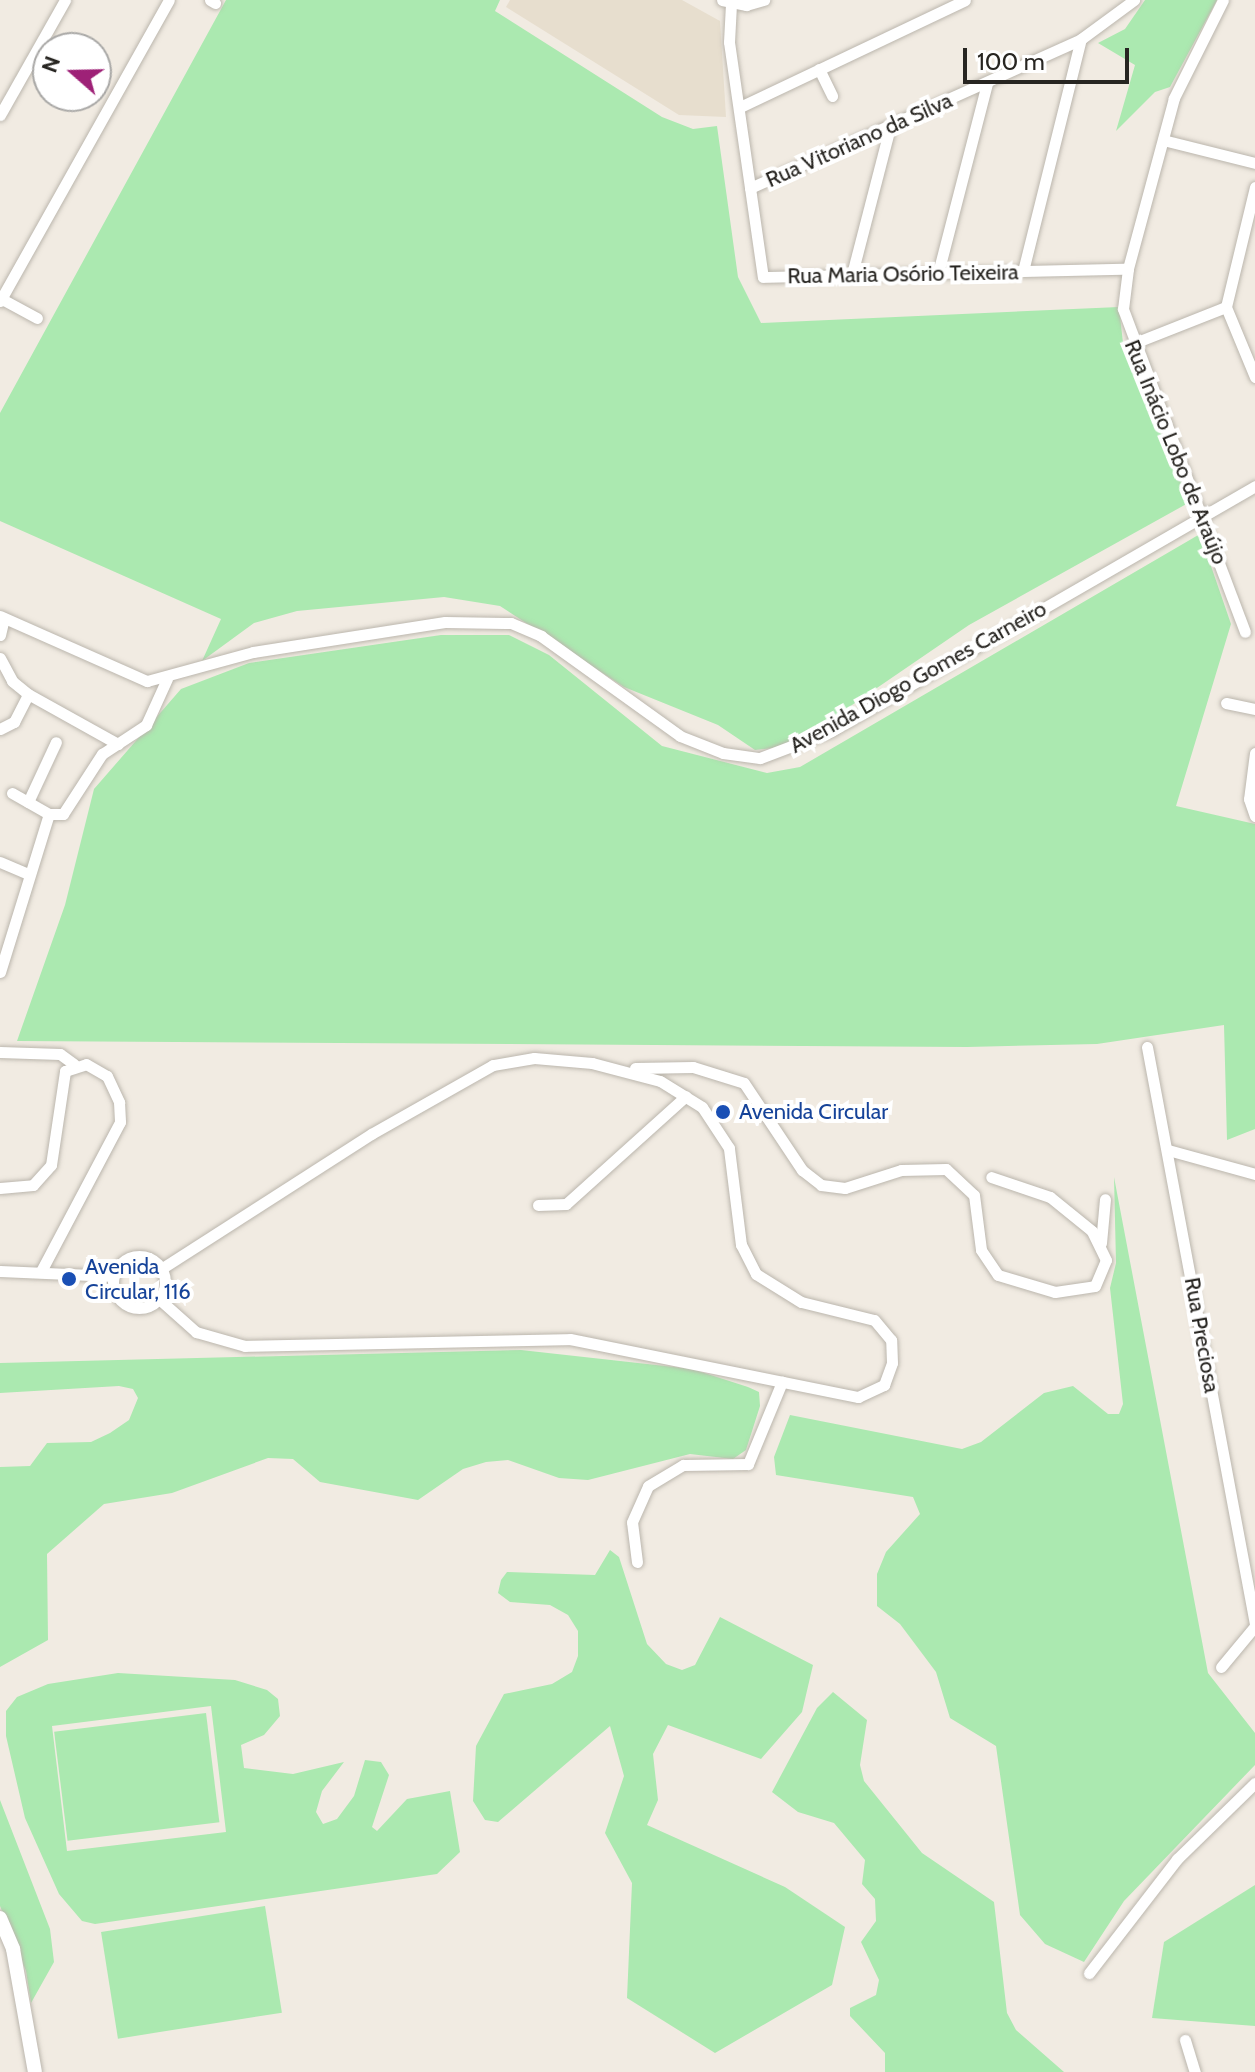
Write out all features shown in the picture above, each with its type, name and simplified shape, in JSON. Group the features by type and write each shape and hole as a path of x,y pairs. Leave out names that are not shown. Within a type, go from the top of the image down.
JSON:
{"main road":[{"path":"0,1918 13,1949 35,2072"}],"street":[{"path":"0,115 65,0"},
{"path":"37,318 0,299 169,0"},
{"path":"727,2 764,0"},
{"path":"740,107 965,0"},
{"name":"Rua Vitoriano da Silva","path":"750,188 1081,39 1134,0"},
{"name":"Rua Inácio Lobo de Araújo","path":"1223,0 1186,68 1128,269 1123,309 1132,344 1204,518 1245,632"},
{"name":"Rua Maria Osório Teixeira","path":"727,2 729,42 763,277 1128,269"},
{"path":"1023,271 1081,39"},
{"path":"819,69 832,96"},
{"path":"938,273 987,83"},
{"path":"852,274 890,127"},
{"path":"1163,140 1255,163"},
{"path":"1254,372 1226,307 1255,187"},
{"path":"1132,344 1226,307"},
{"name":"Avenida Diogo Gomes Carneiro","path":"2,617 132,679 167,679 253,652 491,620 541,636 680,736 723,753 760,758 831,731 1255,486"},
{"path":"0,635 2,617"},
{"path":"0,658 12,681 28,694 118,744"},
{"path":"12,793 49,814 63,814 75,803 91,768 146,725 167,679"},
{"path":"0,729 14,722 28,694"},
{"path":"1226,703 1255,709"},
{"path":"28,802 56,742"},
{"path":"1255,753 1249,799 1255,816"},
{"path":"0,972 6,933 49,814"},
{"path":"0,862 28,874"},
{"name":"Rua Preciosa","path":"1147,1047 1255,1625"},
{"path":"0,1052 60,1054 74,1064 107,1076 119,1102 120,1122 41,1271"},
{"path":"161,1269 371,1134 493,1065 534,1058 627,1068 693,1067 744,1083 802,1170 821,1185 845,1188 901,1170 946,1169 974,1195 981,1250 990,1267 1012,1284 1088,1291 1105,1272 1101,1243 1105,1199"},
{"path":"0,1188 33,1185 51,1165 61,1082 74,1064"},
{"path":"159,1299 196,1332 245,1346 570,1339 865,1396 889,1375 891,1340 874,1320 801,1302 756,1274 741,1245 725,1134 686,1096 627,1068"},
{"path":"538,1205 566,1204 686,1096"},
{"path":"1168,1150 1255,1174"},
{"path":"991,1177 1050,1197 1101,1243"},
{"path":"131,1257 148,1258 161,1269 165,1284 159,1299 144,1307 127,1305 116,1293 114,1276 131,1257"},
{"path":"0,1271 114,1276"},
{"path":"637,1562 632,1522 648,1486 683,1465 748,1464 782,1382"},
{"path":"1221,1667 1255,1625"},
{"path":"1089,1973 1177,1859 1255,1783"},
{"path":"1185,2040 1195,2072"}],"shaded area":[{"path":"510,0 682,0 720,21 726,117 679,115 506,7"}],"green space":[{"path":"226,0 500,0 495,11 662,117 693,129 717,126 738,277 761,323 1119,307 1123,343 1190,502 969,625 792,746 755,750 718,725 624,687 500,606 444,597 297,611 254,623 202,661 221,619 0,521 0,413"},
{"path":"1145,0 1217,0 1170,87 1155,92 1116,131 1135,65 1098,43 1125,29"},
{"path":"1200,534 1231,624 1176,806 1255,824 1255,1129 1227,1140 1224,1025 1097,1044 967,1047 17,1041 65,905 94,789 181,689 249,663 441,635 509,635 549,655 662,746 767,773 800,767"},
{"path":"1114,1177 1208,1673 1255,1733 1255,1765 1124,1901 1084,1962 1045,1944 1020,1915 996,1746 950,1718 936,1672 900,1624 877,1606 877,1574 886,1552 920,1514 913,1497 776,1475 774,1457 790,1415 962,1449 981,1442 1044,1393 1073,1386 1108,1414 1119,1414 1123,1404 1110,1288 1116,1263"},
{"path":"521,1350 692,1369 748,1387 759,1392 760,1406 746,1450 733,1459 690,1454 588,1480 559,1478 508,1460 486,1462 463,1469 418,1500 320,1482 293,1459 268,1458 172,1493 104,1504 47,1554 48,1640 0,1667 0,1467 30,1466 47,1443 91,1442 110,1433 129,1420 138,1398 133,1389 119,1386 0,1393 0,1363"},
{"path":"610,1550 619,1557 647,1644 666,1664 682,1670 695,1665 720,1617 813,1665 802,1712 761,1759 668,1725 653,1754 658,1800 647,1825 785,1887 845,1927 832,1985 715,2053 627,1998 632,1883 605,1833 624,1776 610,1726 498,1822 485,1820 473,1801 476,1746 504,1694 552,1684 572,1672 578,1656 578,1631 568,1615 550,1605 510,1602 498,1593 501,1580 507,1572 595,1575"},
{"path":"118,1673 235,1680 267,1690 278,1699 280,1716 264,1735 241,1745 244,1768 293,1774 344,1762 322,1791 316,1812 323,1824 337,1819 354,1796 365,1760 381,1762 389,1775 372,1827 377,1831 407,1799 450,1791 460,1852 437,1874 95,1924 82,1921 59,1894 25,1818 6,1736 6,1711 17,1697 48,1684","holes":["211,1706 226,1832 67,1851 52,1726"]},
{"path":"833,1692 867,1720 860,1765 864,1781 922,1853 994,1902 1007,2013 1016,2030 1064,2072 885,2072 885,2053 850,2016 850,2008 876,1995 879,1980 861,1942 876,1921 875,1899 862,1884 865,1860 834,1823 798,1812 772,1792 817,1708"},
{"path":"206,1713 219,1822 68,1841 54,1732"},
{"path":"0,1800 50,1929 54,1962 31,2003 26,1971 0,1906"},
{"path":"1255,1885 1255,2026 1152,2018 1164,1942"},
{"path":"265,1906 282,2013 118,2039 101,1932"}],"place":[{"name":"Avenida Circular","path":"723,1112"},
{"name":"Avenida Circular, 116","path":"69,1279"}]}
